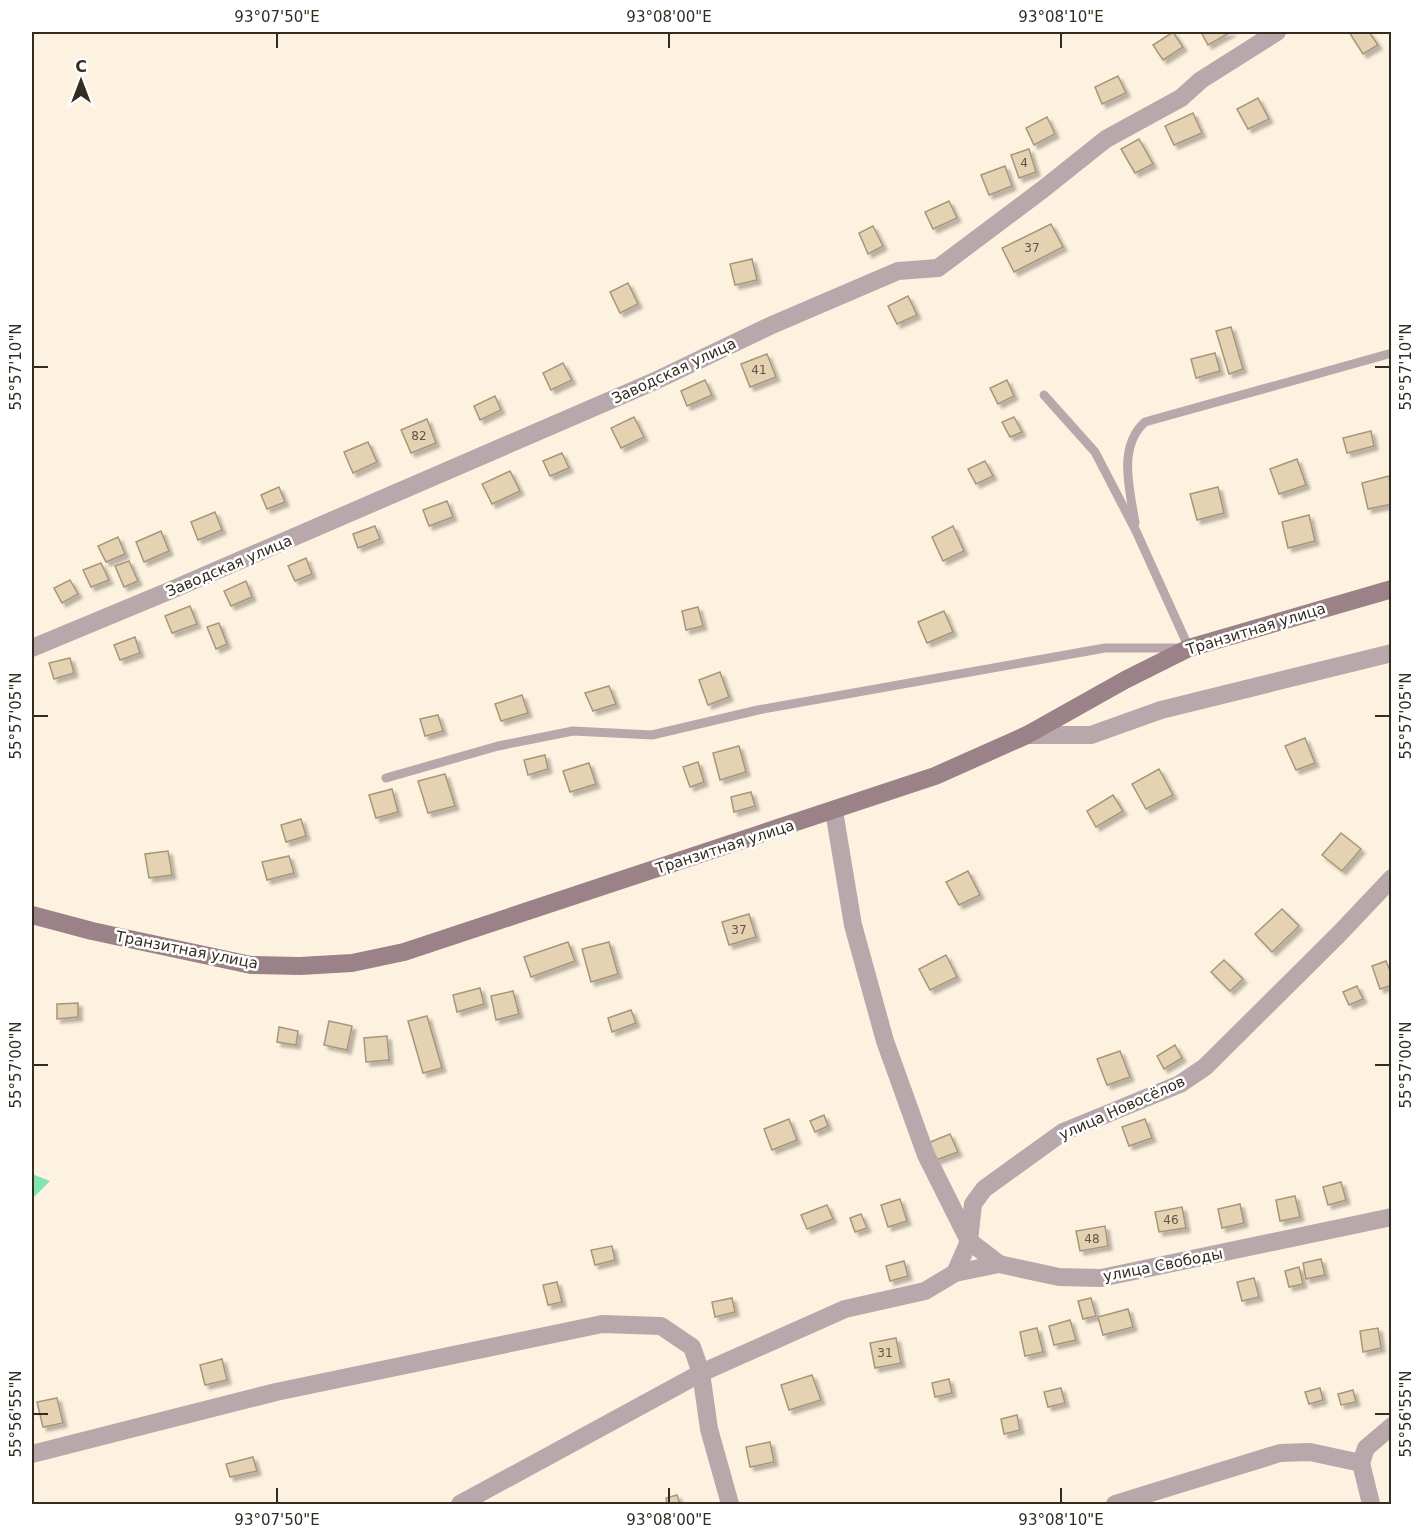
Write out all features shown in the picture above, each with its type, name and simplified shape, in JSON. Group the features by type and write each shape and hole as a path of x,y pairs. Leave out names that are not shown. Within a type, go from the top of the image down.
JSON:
{"main road":[{"name":"Транзитная улица","path":"32,915 92,931 251,965 300,966 352,963 404,952 935,776 1027,735 1125,680 1189,648 1392,589"}],"street":[{"name":"Заводская улица","path":"32,648 170,591 655,381 772,325 898,271 938,268 1106,139 1181,98 1201,80 1277,32"},
{"path":"1027,735 1091,735 1161,710 1392,653"},
{"path":"834,811 854,926 885,1041 926,1155 969,1241 999,1264"},
{"name":"улица Новосёлов","path":"955,1273 969,1241 973,1204 984,1189 1063,1132 1180,1084 1204,1067 1339,934 1392,878"},
{"name":"улица Свободы","path":"460,1504 701,1372 845,1309 925,1291 955,1273 999,1264 1059,1277 1101,1278 1392,1217"},
{"path":"32,1454 276,1392 602,1324 661,1326 692,1347 701,1372 709,1429 730,1504"},
{"path":"1371,1504 1361,1463 1366,1448 1392,1426"},
{"path":"1115,1504 1280,1453 1310,1452 1361,1463"}],"lane":[{"path":"1136,531 1127,466 1130,443 1136,430 1145,422 1392,353"},
{"path":"386,778 498,746 573,731 652,735 758,710 1105,648 1189,648 1136,531 1095,452 1044,395"}],"green space":[{"path":"32,1174 50,1181 32,1199"}],"building":[{"path":"1173,32 1183,47 1163,60 1153,45"},
{"path":"1201,32 1231,32 1208,45"},
{"path":"1349,32 1369,32 1378,45 1363,54"},
{"path":"1118,76 1126,93 1102,104 1095,87"},
{"path":"1258,98 1269,119 1248,129 1237,109"},
{"path":"1193,113 1202,133 1174,145 1165,126"},
{"path":"1047,117 1055,134 1034,145 1026,128"},
{"path":"1139,139 1153,164 1135,173 1121,149"},
{"path":"1029,149 1036,172 1019,178 1011,155"},
{"path":"1005,166 1012,186 989,195 981,175"},
{"path":"949,201 957,218 933,229 925,212"},
{"path":"1051,224 1063,247 1014,272 1002,248"},
{"path":"873,226 883,246 868,254 859,233"},
{"path":"752,259 757,280 735,285 730,264"},
{"path":"628,283 638,304 620,313 610,292"},
{"path":"908,296 917,315 897,324 888,306"},
{"path":"1231,327 1243,369 1229,374 1216,331"},
{"path":"1215,353 1220,371 1196,378 1191,359"},
{"path":"767,354 776,377 750,387 741,364"},
{"path":"563,363 572,380 551,390 543,373"},
{"path":"705,380 712,395 687,406 681,391"},
{"path":"1007,380 1014,396 998,404 990,388"},
{"path":"495,396 501,410 480,420 474,406"},
{"path":"634,417 644,437 621,448 611,428"},
{"path":"1014,417 1022,432 1010,437 1002,422"},
{"path":"427,419 436,443 411,453 401,430"},
{"path":"1371,431 1374,446 1347,453 1343,438"},
{"path":"368,442 377,462 353,473 344,452"},
{"path":"562,453 569,468 550,476 543,461"},
{"path":"1297,459 1306,485 1279,494 1270,469"},
{"path":"985,461 993,476 976,484 968,469"},
{"path":"510,471 520,491 492,504 482,484"},
{"path":"1389,476 1392,504 1368,509 1362,483"},
{"path":"279,487 285,502 267,509 261,495"},
{"path":"1218,487 1224,513 1197,520 1190,494"},
{"path":"447,501 453,517 429,526 423,510"},
{"path":"215,512 222,530 198,540 191,522"},
{"path":"1309,515 1315,541 1288,548 1282,522"},
{"path":"375,526 380,539 358,548 353,534"},
{"path":"953,526 964,551 943,561 932,537"},
{"path":"161,531 169,551 144,562 136,542"},
{"path":"118,537 125,554 106,562 98,546"},
{"path":"306,558 312,574 295,581 288,566"},
{"path":"129,561 138,581 124,587 115,566"},
{"path":"101,563 109,580 91,587 83,570"},
{"path":"70,580 78,594 62,603 54,588"},
{"path":"246,581 252,597 231,606 224,591"},
{"path":"190,606 197,624 172,633 165,616"},
{"path":"698,607 703,626 686,630 682,611"},
{"path":"944,611 953,632 927,643 918,622"},
{"path":"219,623 227,644 216,649 207,627"},
{"path":"135,637 140,653 120,660 114,645"},
{"path":"70,658 74,673 54,679 49,663"},
{"path":"720,672 729,697 708,705 699,680"},
{"path":"609,686 616,704 593,711 585,693"},
{"path":"522,695 528,713 501,721 495,704"},
{"path":"438,715 443,731 425,736 420,719"},
{"path":"1305,738 1315,763 1296,770 1285,746"},
{"path":"739,746 746,772 720,780 713,753"},
{"path":"545,755 548,769 528,775 524,760"},
{"path":"698,762 704,782 690,787 683,767"},
{"path":"589,763 596,784 570,792 563,771"},
{"path":"1159,769 1173,795 1146,809 1132,784"},
{"path":"445,774 455,806 428,813 418,781"},
{"path":"392,789 398,812 376,818 369,795"},
{"path":"751,792 755,806 734,812 731,797"},
{"path":"1113,795 1123,811 1096,827 1087,811"},
{"path":"301,819 306,836 286,842 281,825"},
{"path":"1341,833 1361,849 1342,871 1322,855"},
{"path":"168,851 172,875 149,878 145,854"},
{"path":"289,856 294,873 267,880 262,862"},
{"path":"968,871 980,895 959,905 946,882"},
{"path":"1282,909 1299,926 1272,952 1255,934"},
{"path":"749,914 756,937 729,945 722,922"},
{"path":"568,942 575,961 531,977 524,957"},
{"path":"609,942 618,974 591,982 582,949"},
{"path":"946,955 957,977 930,990 919,969"},
{"path":"1224,960 1243,979 1230,991 1211,972"},
{"path":"1386,961 1392,976 1392,985 1380,989 1372,966"},
{"path":"1357,986 1363,999 1349,1005 1343,992"},
{"path":"480,988 484,1004 457,1012 453,995"},
{"path":"513,991 519,1014 496,1020 491,996"},
{"path":"78,1003 78,1017 57,1019 57,1004"},
{"path":"631,1010 636,1023 612,1032 608,1018"},
{"path":"427,1016 442,1068 423,1073 408,1021"},
{"path":"329,1021 352,1026 347,1050 324,1045"},
{"path":"279,1027 298,1031 296,1045 277,1042"},
{"path":"387,1036 389,1060 366,1062 364,1038"},
{"path":"1175,1045 1182,1058 1164,1069 1157,1056"},
{"path":"1120,1051 1130,1077 1107,1085 1097,1059"},
{"path":"824,1115 828,1126 815,1132 810,1121"},
{"path":"789,1119 797,1140 772,1150 764,1129"},
{"path":"1145,1119 1152,1138 1129,1146 1122,1127"},
{"path":"950,1134 958,1152 936,1160 928,1143"},
{"path":"1341,1182 1346,1200 1328,1205 1323,1187"},
{"path":"1295,1196 1300,1217 1280,1221 1276,1200"},
{"path":"900,1199 907,1221 888,1227 881,1205"},
{"path":"1240,1204 1244,1223 1222,1228 1218,1209"},
{"path":"827,1205 833,1219 807,1229 801,1215"},
{"path":"1182,1207 1186,1228 1159,1232 1155,1212"},
{"path":"861,1214 867,1228 855,1232 850,1218"},
{"path":"1105,1226 1108,1246 1080,1251 1076,1231"},
{"path":"612,1246 615,1260 595,1265 591,1250"},
{"path":"1321,1259 1325,1275 1306,1279 1303,1263"},
{"path":"904,1261 908,1276 890,1281 886,1266"},
{"path":"1299,1267 1303,1284 1289,1287 1285,1271"},
{"path":"1254,1278 1259,1297 1242,1301 1237,1282"},
{"path":"557,1282 562,1302 548,1305 543,1285"},
{"path":"732,1298 735,1312 715,1317 712,1302"},
{"path":"1091,1298 1096,1316 1083,1319 1078,1301"},
{"path":"1128,1309 1133,1327 1103,1335 1098,1317"},
{"path":"1070,1320 1076,1340 1054,1345 1049,1326"},
{"path":"1037,1328 1043,1352 1025,1356 1020,1332"},
{"path":"1378,1328 1381,1348 1363,1352 1360,1331"},
{"path":"896,1338 901,1363 875,1368 870,1343"},
{"path":"222,1359 227,1380 205,1385 200,1365"},
{"path":"812,1375 821,1400 789,1410 781,1385"},
{"path":"949,1379 952,1393 935,1397 932,1383"},
{"path":"1061,1388 1065,1403 1048,1407 1044,1392"},
{"path":"1320,1388 1323,1400 1309,1404 1305,1392"},
{"path":"1353,1390 1356,1402 1341,1405 1338,1394"},
{"path":"57,1398 63,1423 43,1427 37,1402"},
{"path":"1017,1415 1020,1430 1004,1434 1001,1419"},
{"path":"770,1442 774,1462 750,1467 746,1447"},
{"path":"253,1457 257,1471 230,1477 226,1464"},
{"path":"677,1495 680,1504 667,1504 666,1498"}]}
